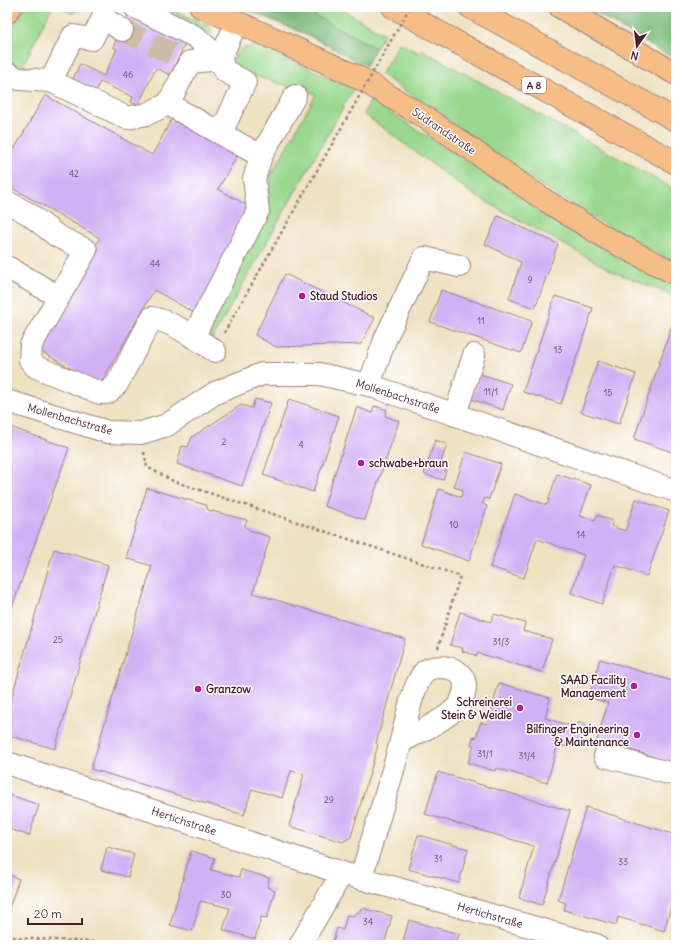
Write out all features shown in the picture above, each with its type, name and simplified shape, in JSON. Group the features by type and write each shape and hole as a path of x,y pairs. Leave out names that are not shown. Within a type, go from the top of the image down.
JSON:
{"main road":[{"path":"7,12 10,7"},
{"name":"Südrandstraße","path":"201,7 356,76 429,120 540,196 606,238 676,274"},
{"name":"A 8","path":"392,7 676,163"},
{"path":"470,7 676,120"},
{"path":"560,7 676,74"}],"street":[{"path":"135,7 196,37 220,59 225,71 245,82 221,133"},
{"path":"51,81 73,36 92,39 103,13 122,30"},
{"path":"220,59 237,22"},
{"path":"7,73 20,79 51,81 127,118 147,114 168,104 184,60 220,59"},
{"path":"194,337 258,212 254,179 261,156 295,96"},
{"path":"168,104 261,156"},
{"path":"7,202 29,214 57,236 86,250 31,345 30,360 36,367 100,393 107,393 117,384 152,318 159,319 194,337 215,351"},
{"path":"369,385 386,337 424,258 458,266"},
{"path":"7,267 59,297"},
{"path":"455,415 474,356"},
{"name":"Mollenbachstraße","path":"7,401 108,432 141,433 167,425 215,393 262,374 319,374 369,385 676,491"},
{"path":"300,945 352,875 401,742 415,686 423,672 431,667 445,667 460,674 465,685 462,700 454,711 401,742"},
{"path":"605,756 676,775"},
{"name":"Hertichstraße","path":"8,767 352,875 596,945"}],"path":[{"path":"226,330 410,7"},
{"path":"141,433 147,468 173,481 460,576 431,667"},
{"path":"7,935 17,938 155,945"}],"green space":[{"path":"24,7 52,7 23,65 35,71 32,75 7,65 7,37"},
{"path":"60,7 80,7 78,11 75,10 73,14"},
{"path":"140,7 167,7 209,26 212,34 210,37"},
{"path":"240,7 299,7 376,48 366,66 308,35"},
{"path":"299,7 338,7 384,34 376,48"},
{"path":"585,7 676,7 676,60"},
{"path":"399,43 419,53 422,50 676,190 676,263 623,236 536,182 381,74"},
{"path":"258,46 354,88 212,339 207,339 206,327 268,210 271,175 316,94 234,70 230,65 235,55 240,50 247,47"},
{"path":"371,100 573,230 621,259 676,287 676,298 665,292 614,272 474,195 364,114"},
{"path":"7,939 72,945 7,945"}],"building":[{"path":"132,8 189,36 170,75 156,68 138,105 131,102 133,97 100,82 95,92 72,81 80,64 104,76 117,49 113,47"},
{"path":"45,95 152,155 173,117 238,154 218,189 255,210 196,314 154,290 100,385 37,349 100,238 7,185 7,162"},
{"path":"498,216 558,244 535,308 509,299 521,262 485,244"},
{"name":"Staud Studios","path":"285,274 375,318 361,344 276,347 255,335"},
{"path":"441,290 532,321 521,353 430,322"},
{"path":"555,296 593,308 561,404 523,392"},
{"path":"676,313 676,441 672,452 634,439"},
{"path":"598,361 636,374 619,424 581,412"},
{"path":"480,374 511,384 503,410 471,399"},
{"path":"255,399 271,403 242,486 177,464 182,446 188,447 192,437 241,405 252,408"},
{"path":"289,399 339,416 313,492 263,475"},
{"name":"schwabe+braun","path":"374,406 387,410 385,416 399,421 365,520 324,506 357,407 372,413"},
{"path":"7,426 69,448 7,621"},
{"path":"435,440 447,444 441,462 448,464 443,480 424,474"},
{"path":"466,452 501,464 489,499 485,498 482,504 487,506 469,561 421,544 439,489 461,497 463,490 454,487"},
{"path":"557,474 591,485 580,516 595,521 597,515 613,521 611,526 625,531 636,499 669,511 647,576 615,565 602,604 571,593 584,555 537,539 524,578 490,567 515,494 547,505"},
{"name":"Granzow","path":"147,488 206,505 208,510 247,520 245,526 249,530 270,537 253,593 405,639 376,743 378,745 351,837 343,842 289,826 304,774 291,771 282,798 252,789 244,815 91,769 152,566 126,558"},
{"path":"54,549 108,565 55,749 7,735 7,714"},
{"path":"460,612 491,622 494,614 525,623 523,631 552,639 542,672 478,653 477,656 462,651 463,648 450,645"},
{"path":"600,659 676,682 676,764 621,747 619,754 595,746 608,703 589,697"},
{"path":"499,683 550,698 545,718 572,726 581,722 586,724 580,744 568,741 566,747 558,744 547,783 496,768 495,771 468,763 474,745 471,745 473,737 476,738 481,722 487,724"},
{"path":"438,772 570,811 542,905 519,898 534,846 425,814"},
{"path":"7,794 39,805 29,836 7,828"},
{"path":"586,807 676,835 676,889 664,931 618,917 616,925 564,910 566,903 558,900"},
{"path":"418,835 468,849 459,883 408,869"},
{"path":"107,847 134,854 128,877 101,870"},
{"path":"191,851 215,858 211,870 239,877 241,870 269,878 267,887 275,890 267,918 261,917 255,939 223,930 230,908 200,901 192,931 170,925"},
{"path":"7,874 19,879 7,914"},
{"path":"361,908 392,916 384,945 332,945 337,928 343,930 347,915 352,916 360,911"},
{"path":"409,920 459,934 456,945 402,945"}],"tunnel":[{"path":"122,30 179,57"}],"place":[{"name":"Staud Studios","path":"302,296"},
{"name":"schwabe+braun","path":"361,463"},
{"name":"SAAD Facility Management","path":"634,686"},
{"name":"Granzow","path":"198,689"},
{"name":"Schreinerei Stein & Weidle","path":"520,708"},
{"name":"Bilfinger Engineering & Maintenance","path":"637,735"}]}
